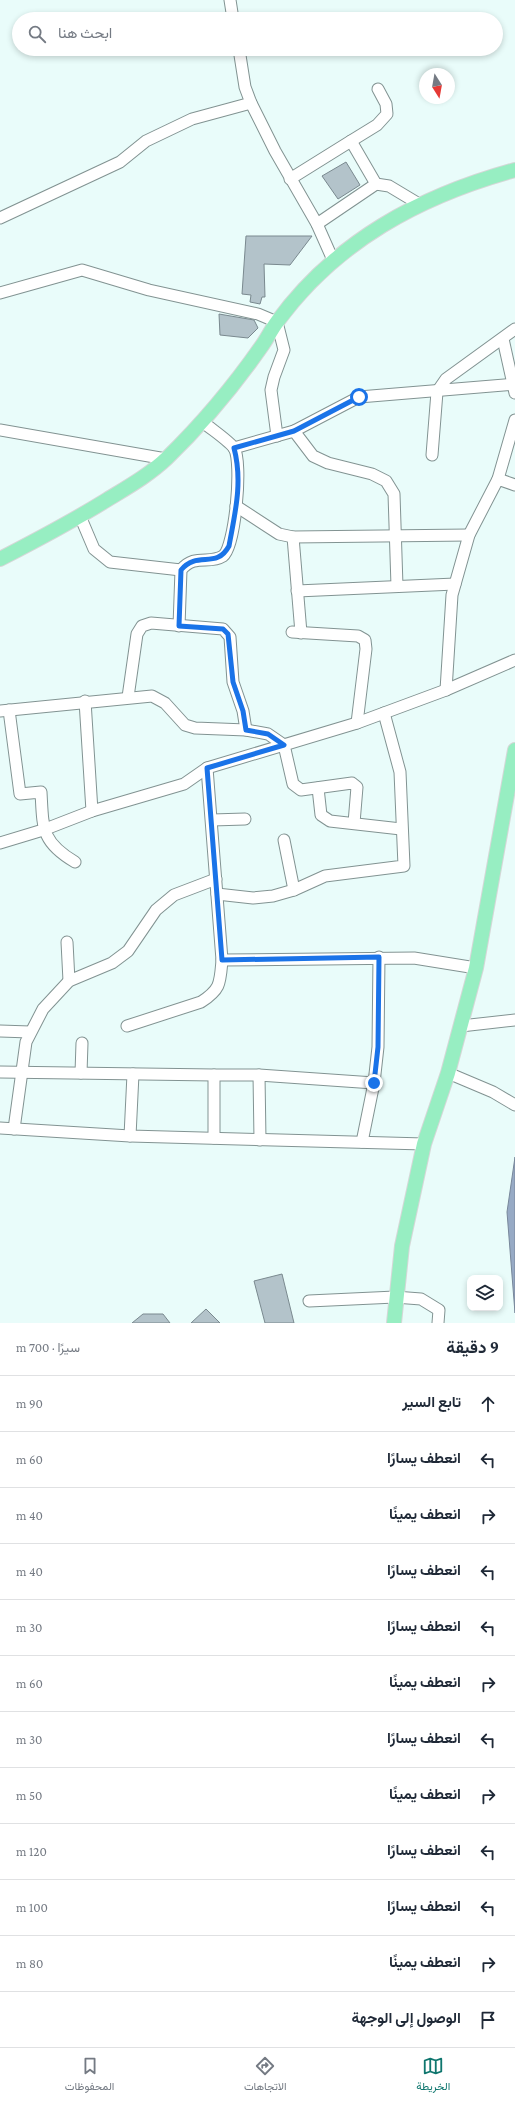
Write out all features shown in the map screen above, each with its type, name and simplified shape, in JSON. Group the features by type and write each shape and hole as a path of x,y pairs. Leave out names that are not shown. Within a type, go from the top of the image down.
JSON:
{"main road":[{"path":"0,558 80,516 141,479 166,459 203,422 262,347 277,322 306,287 333,260 365,235 419,204 494,176 515,170"},
{"path":"394,1323 395,1297 402,1246 424,1144 448,1073 476,968 514,757"}],"street":[{"path":"230,0 233,12"},
{"path":"240,56 245,87 251,103 290,179 317,224 333,260"},
{"path":"290,179 377,125 387,114 386,104 378,89"},
{"path":"0,218 120,162 146,142 192,120 251,103"},
{"path":"352,141 376,184"},
{"path":"317,224 376,184 389,186 419,204"},
{"path":"0,293 82,270 149,290 258,314 277,322 284,350 274,376 271,390 277,436"},
{"path":"432,456 437,392 446,379 515,329"},
{"path":"234,448 294,431 359,397 514,387 503,339"},
{"path":"446,690 448,646 455,584 469,535 498,479 515,420"},
{"path":"179,626 181,570 187,563 196,560 216,558 224,555 229,546 236,506 239,466 234,448 203,422"},
{"path":"0,430 166,459"},
{"path":"294,431 313,456 328,462 372,474 386,481 394,494 397,536 397,586"},
{"path":"498,479 515,485"},
{"path":"236,506 274,532 293,537 469,535"},
{"path":"80,516 94,549 110,562 181,570"},
{"path":"293,537 297,591 296,632 358,636 364,640 366,649 357,723"},
{"path":"297,591 455,584"},
{"path":"128,697 137,634 142,626 151,622 179,626 223,629 228,634 233,682 242,705 246,730"},
{"path":"0,844 43,830 92,811 184,784 207,768 357,723 446,690 515,660"},
{"path":"75,862 64,855 50,842 43,830 41,792 20,794 4,710 85,701 152,696 165,703 185,725 195,728 246,730 268,734 284,745 293,784 301,790 352,783 357,788 354,823"},
{"path":"85,701 92,811"},
{"path":"217,894 253,898 273,896 294,890 325,876 404,866 401,829 400,772 384,713"},
{"path":"127,1026 201,1002 212,995 220,986 222,960 207,768"},
{"path":"318,788 321,815 330,821 401,829"},
{"path":"212,820 245,819"},
{"path":"284,840 294,890"},
{"path":"14,1129 21,1072 30,1032 43,1009 69,981 112,963 128,950 156,910 174,895 216,879"},
{"path":"67,942 69,981"},
{"path":"222,960 379,957 414,958 476,968"},
{"path":"362,1142 374,1083 378,1047 379,957"},
{"path":"461,1026 515,1020"},
{"path":"0,1031 30,1032"},
{"path":"81,1073 82,1043"},
{"path":"0,1072 259,1075 374,1083"},
{"path":"448,1073 493,1092 515,1105"},
{"path":"130,1136 133,1074"},
{"path":"214,1075 214,1138"},
{"path":"259,1075 260,1140"},
{"path":"0,1128 130,1136 424,1144"},
{"path":"309,1301 395,1297 421,1299 439,1310 438,1323"}],"water":[{"path":"515,1157 515,1313 507,1212"}],"building":[{"path":"346,162 360,185 338,199 322,176"},
{"path":"246,236 312,236 290,265 264,264 265,297 262,297 260,304 250,302 251,295 242,294"},
{"path":"219,314 254,320 258,328 248,338 220,335"},
{"path":"282,1274 294,1323 265,1323 254,1281"},
{"path":"206,1309 220,1323 191,1323"},
{"path":"143,1314 163,1314 170,1323 132,1323"}],"route":[{"path":"359,397 341,405 294,431 234,448 239,466 239,482 229,546 224,555 216,558 196,560 187,563 181,570 179,626 223,629 226,631 230,637 233,682 240,698 246,730 268,734 284,745 207,768 222,960 379,957 378,1047 374,1083"}]}
